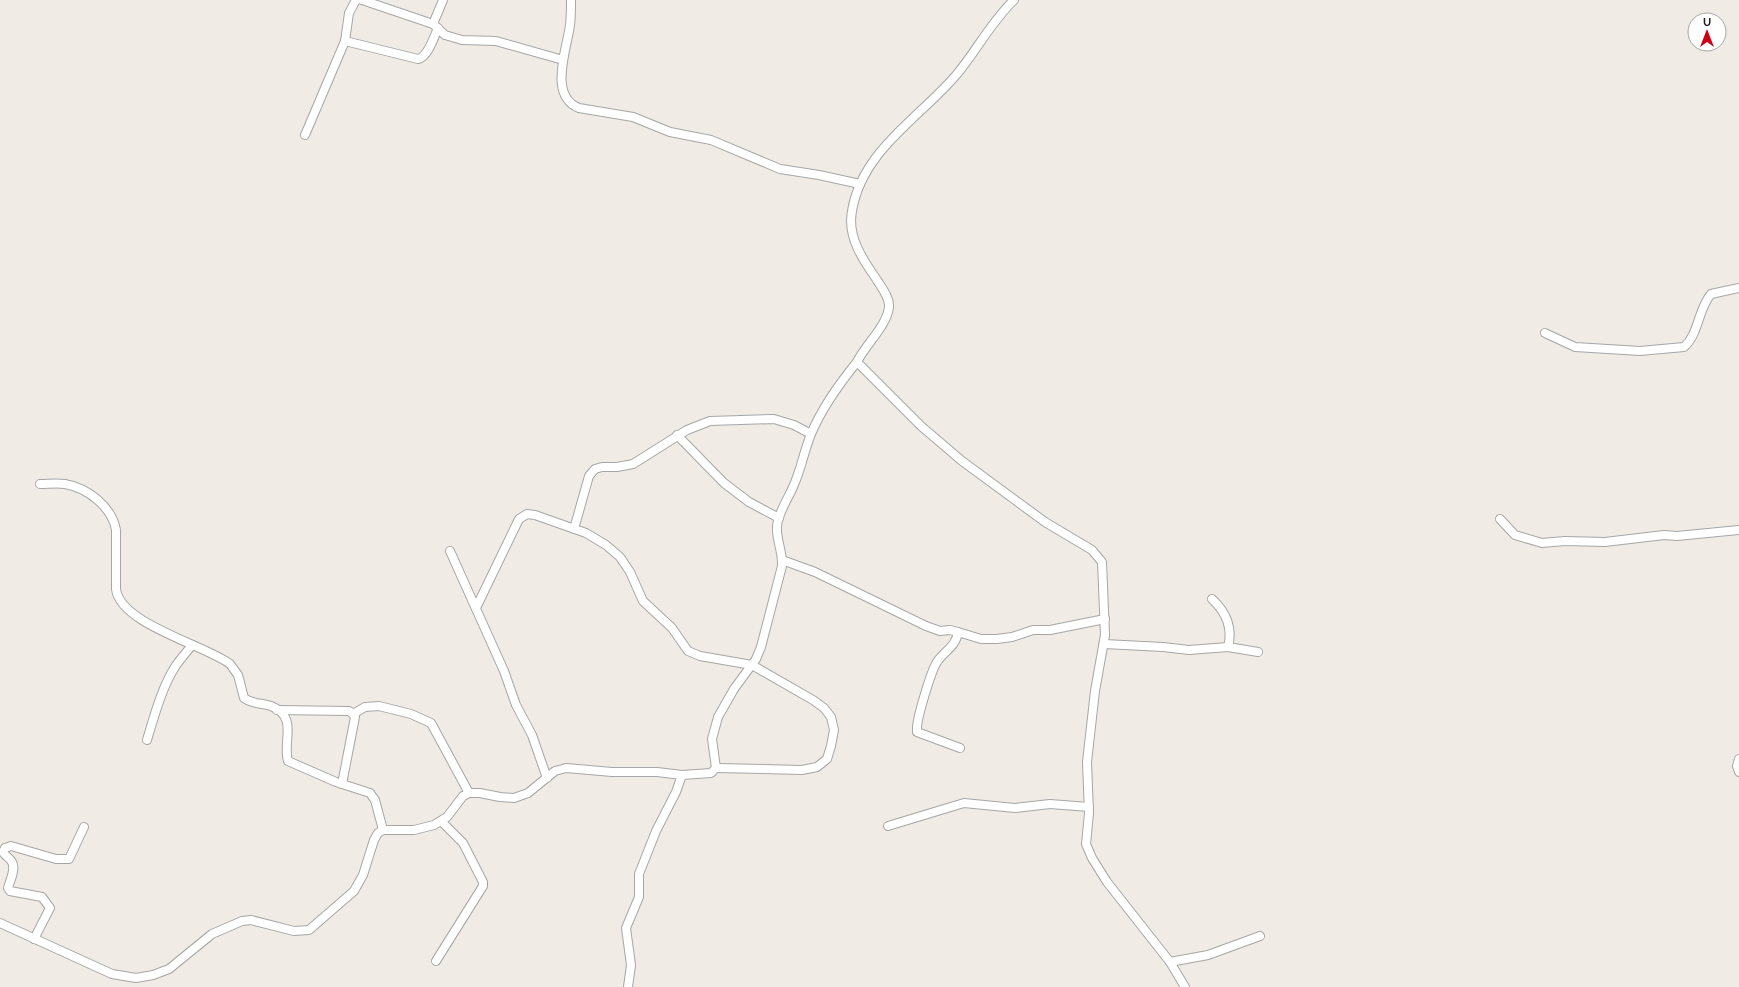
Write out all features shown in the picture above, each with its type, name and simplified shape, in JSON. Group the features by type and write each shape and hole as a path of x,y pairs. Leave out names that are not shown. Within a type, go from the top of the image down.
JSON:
{"street":[{"path":"305,135 345,41 349,14 356,0"},
{"path":"362,0 436,26 445,34 462,40 496,41 563,60"},
{"path":"345,41 418,59 422,58 426,53 436,26 443,0"},
{"path":"571,0 570,25 563,60 562,88 564,95 572,106 633,117 670,132 711,140 780,169 819,175 860,184"},
{"path":"716,768 712,739 718,717 734,689 752,665 761,647 782,560 777,530 779,518 794,485 811,434 820,416 839,385 857,362 883,322 890,307 885,291 860,254 852,233 852,211 860,184 867,169 878,154 914,116 948,85 1000,15 1014,0"},
{"path":"1545,334 1575,347 1640,350 1684,347 1690,338 1711,294 1739,288"},
{"path":"857,362 921,426 962,461 1045,522 1066,533 1096,553 1102,562 1105,619 1104,644 1095,691 1087,762 1089,807 1086,844 1092,858 1116,894 1170,962 1185,987"},
{"path":"574,529 589,476 595,469 633,464 687,430 710,421 774,419 794,425 811,434"},
{"path":"677,435 724,483 749,502 779,518"},
{"path":"40,484 65,484 80,489 105,507 114,520 116,530 117,596 138,618 230,664 238,675 243,697 245,699 270,706 277,710 288,723 288,761 342,784 370,792 375,800 384,830"},
{"path":"0,923 112,974 136,978 153,975 169,969 212,934 242,921 251,920 294,931 308,930 354,891 363,875 376,836 384,830 414,830 441,821 452,812 463,796 469,793 480,792 500,797 514,798 528,793 555,771 566,768 612,772 657,772 682,775 711,773 716,768 802,770 817,766 827,759 834,730 831,718 824,708 813,700 752,665 700,656 688,650 672,628 643,601 630,572 620,557 606,545 586,533 535,515 527,514 519,519 476,608"},
{"path":"1500,519 1516,535 1542,543 1565,541 1606,542 1664,534 1677,536 1739,530"},
{"path":"450,551 504,671 516,704 532,735 547,778"},
{"path":"782,560 821,575 926,626 940,631 950,630 981,639 1012,638 1033,630 1050,630 1105,619"},
{"path":"1212,599 1223,610 1227,617 1230,637 1228,647"},
{"path":"958,632 954,644 937,662 933,671 916,728 917,732 960,748"},
{"path":"1104,644 1155,646 1189,650 1228,647 1258,652"},
{"path":"147,740 156,710 170,676 174,668 192,645"},
{"path":"353,714 366,706 378,706 412,714 431,723 469,793"},
{"path":"277,710 348,711 353,714 355,717 342,784"},
{"path":"1739,759 1737,766 1739,772"},
{"path":"628,987 631,965 626,928 639,897 639,874 656,831 676,792 682,775"},
{"path":"888,826 964,803 1016,808 1050,804 1089,807"},
{"path":"436,961 483,886 483,882 463,843 441,821"},
{"path":"34,939 50,908 42,897 10,891 8,888 14,866 12,861 3,852 5,848 11,846 56,858 69,858 84,827"},
{"path":"1170,962 1208,955 1260,936"},
{"path":"134,987 136,978"}]}
